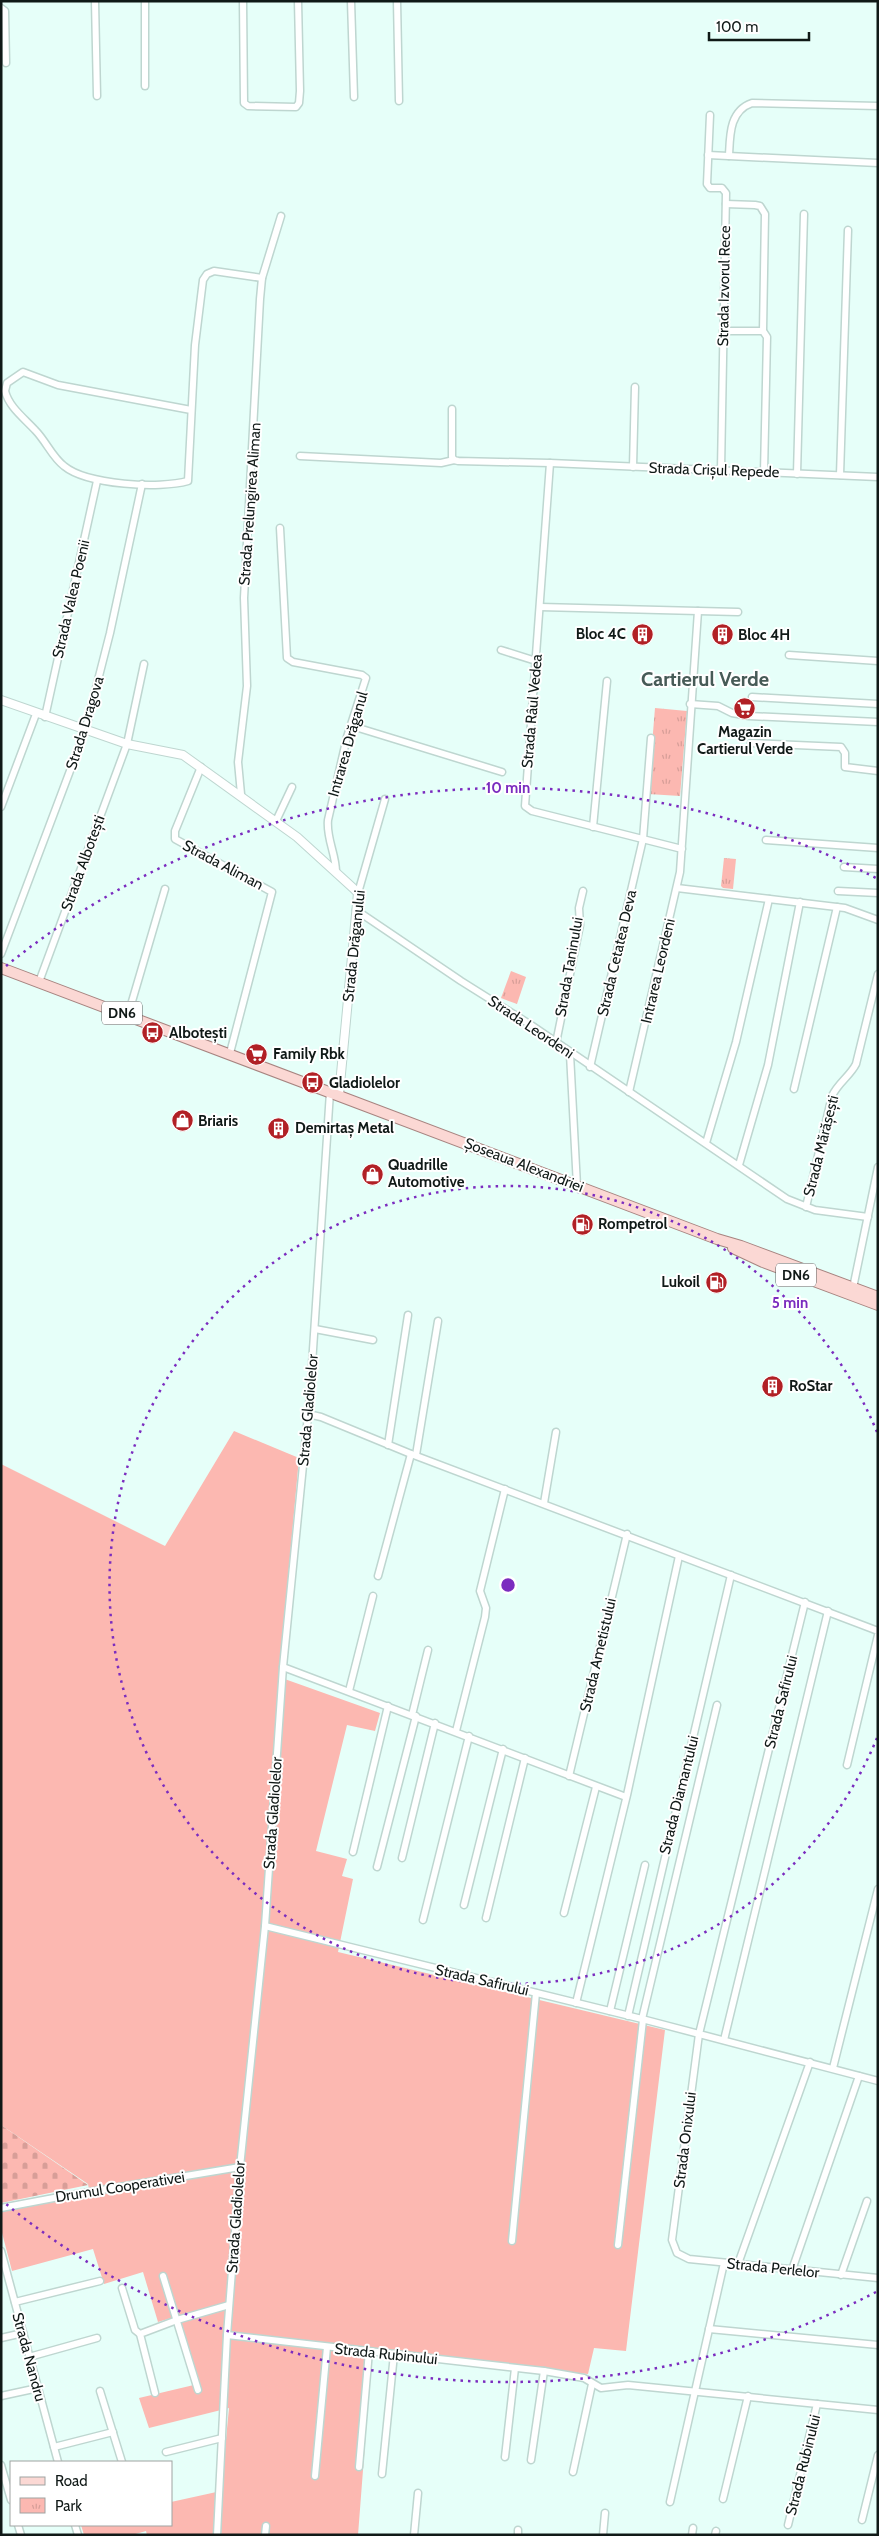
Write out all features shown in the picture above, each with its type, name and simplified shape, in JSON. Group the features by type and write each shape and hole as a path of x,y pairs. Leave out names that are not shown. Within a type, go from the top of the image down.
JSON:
{"main road":[{"name":"DN6","path":"1,968 335,1094"},
{"name":"Șoseaua Alexandriei","path":"335,1094 717,1239 741,1246 878,1297"},
{"name":"Șoseaua Alexandriei","path":"717,1239 763,1262 878,1306"}],"street":[{"path":"95,1 97,96"},
{"path":"145,1 145,86"},
{"path":"243,1 244,103 248,106 296,107 299,103 300,91 298,1"},
{"path":"351,1 354,97"},
{"path":"397,1 399,101"},
{"path":"1,8 5,11 6,64"},
{"path":"729,156 733,122 741,109 752,103 878,106"},
{"name":"Strada Izvorul Rece","path":"710,116 706,184 710,188 724,190 726,204 721,470"},
{"path":"708,155 878,163"},
{"path":"726,204 760,206 765,214 763,331 767,337 764,472"},
{"path":"798,474 804,214"},
{"name":"Strada Prelungirea Aliman","path":"241,794 238,762 247,686 244,598 262,278 281,216"},
{"path":"840,475 848,230"},
{"path":"191,410 58,384 23,372 13,378 5,391 11,404 46,441 64,467 97,481 142,484 185,482 189,480 195,345 203,280 207,274 214,271 262,278"},
{"path":"723,331 763,331"},
{"path":"633,466 635,387"},
{"path":"452,410 454,460"},
{"name":"Strada Crișul Repede","path":"300,456 441,463 454,460 550,462 878,477"},
{"name":"Strada Râul Vedea","path":"550,462 524,800 525,806 532,811 593,827"},
{"name":"Strada Valea Poenii","path":"45,717 97,481"},
{"name":"Strada Dragova","path":"1,954 85,731 110,633 142,484"},
{"name":"Intrarea Drăganul","path":"280,528 287,658 293,662 362,675 366,678 327,826 336,872"},
{"path":"540,607 738,612"},
{"name":"Intrarea Leordeni","path":"629,1092 678,888 698,611"},
{"path":"501,650 536,661"},
{"path":"789,655 878,661"},
{"name":"Strada Albotești","path":"39,982 127,744 144,664"},
{"path":"607,681 593,827 682,849"},
{"path":"752,697 878,704"},
{"path":"1,700 36,714 127,744 176,752 241,794 276,821 358,892"},
{"path":"690,704 718,706 743,715 878,722"},
{"path":"1,807 36,714"},
{"name":"Strada Râul Vedea","path":"352,726 502,772"},
{"name":"Strada Cetatea Deva","path":"590,1067 643,839 651,738"},
{"path":"751,743 840,747 845,753 845,768 878,771"},
{"name":"Strada Aliman","path":"201,767 175,831 175,839 272,892 230,1053"},
{"path":"276,821 292,786"},
{"name":"Strada Drăganului","path":"335,1094 358,892 385,799"},
{"path":"766,840 878,848"},
{"path":"844,867 878,869"},
{"path":"678,888 837,906 857,911 878,920"},
{"path":"128,1015 165,889"},
{"name":"Strada Taninului","path":"556,1043 580,925 579,908 583,891"},
{"path":"838,891 878,894"},
{"path":"706,1143 736,1042 769,899"},
{"path":"739,1165 768,1065 800,902"},
{"path":"794,1089 837,906"},
{"name":"Strada Leordeni","path":"356,910 739,1165 787,1199 806,1207 868,1217"},
{"name":"Strada Mărășești","path":"806,1207 832,1096 839,1084 852,1072 856,1064 878,974"},
{"path":"570,1054 577,1186"},
{"name":"Strada Gladiolelor","path":"218,2535 227,2335 240,2167 265,1926 284,1667 335,1094"},
{"path":"854,1288 878,1167"},
{"path":"388,1445 408,1315"},
{"path":"378,1576 413,1454 438,1322"},
{"path":"314,1329 373,1340"},
{"path":"308,1414 321,1417 388,1445 878,1630"},
{"path":"544,1503 556,1432"},
{"path":"456,1731 485,1617 486,1608 480,1591 505,1489"},
{"name":"Strada Ametistului","path":"569,1776 627,1534"},
{"path":"576,2003 626,1797 679,1556"},
{"name":"Strada Diamantului","path":"628,2016 731,1575"},
{"path":"349,1691 373,1596"},
{"name":"Strada Safirului","path":"699,2034 805,1602"},
{"path":"724,2040 828,1611"},
{"path":"847,1765 878,1635"},
{"path":"377,1867 428,1650"},
{"path":"284,1667 469,1736 596,1788 626,1797"},
{"path":"618,2245 642,2019 717,1705"},
{"path":"353,1852 388,1706"},
{"path":"402,1858 435,1723"},
{"path":"424,1920 469,1736"},
{"path":"464,1905 502,1749"},
{"path":"486,1918 525,1758"},
{"path":"564,1913 596,1788"},
{"path":"610,2011 646,1865"},
{"path":"833,2068 878,1888"},
{"name":"Strada Safirului","path":"265,1926 642,2019 878,2081"},
{"path":"512,2241 536,1993"},
{"name":"Strada Onixului","path":"673,2247 699,2034"},
{"path":"738,2264 810,2062"},
{"path":"792,2270 859,2076"},
{"name":"Drumul Cooperativei","path":"1,2208 240,2167"},
{"path":"841,2275 867,2201"},
{"name":"Strada Perlelor","path":"673,2247 682,2257 689,2259 878,2278"},
{"name":"Strada Nandru","path":"2,2255 58,2461"},
{"path":"670,2502 724,2263"},
{"path":"163,2276 198,2390"},
{"path":"14,2302 100,2281"},
{"path":"122,2288 135,2330 140,2334 155,2393"},
{"path":"140,2334 177,2320 229,2305"},
{"path":"709,2328 878,2345"},
{"path":"1,2338 23,2333"},
{"name":"Strada Rubinului","path":"227,2335 580,2377 601,2388 628,2385 878,2410"},
{"path":"29,2357 97,2338"},
{"path":"315,2476 327,2347"},
{"path":"359,2467 369,2351"},
{"path":"382,2474 394,2354"},
{"path":"505,2457 515,2368"},
{"path":"531,2460 544,2372"},
{"path":"573,2472 592,2384"},
{"path":"1,2396 38,2388"},
{"path":"100,2392 122,2461"},
{"path":"724,2499 748,2396"},
{"name":"Strada Rubinului","path":"788,2525 817,2404"},
{"path":"54,2447 113,2432"},
{"path":"166,2452 222,2438"},
{"path":"862,2520 878,2455"},
{"path":"1,2465 10,2496"},
{"path":"414,2535 418,2493"},
{"path":"604,2535 605,2513"},
{"path":"265,2535 266,2526"}],"green space":[{"path":"655,708 687,711 680,796 648,794"},
{"path":"724,858 736,859 733,889 721,886"},
{"path":"511,971 526,977 517,1004 501,998"},
{"path":"234,1431 299,1458 279,1677 380,1713 375,1731 347,1725 316,1851 347,1859 342,1876 353,1879 338,1952 665,2030 626,2351 594,2348 588,2374 372,2353 358,2535 147,2535 146,2531 132,2535 84,2535 81,2526 172,2526 172,2502 221,2491 229,2408 149,2428 139,2398 198,2384 178,2316 158,2322 143,2272 104,2284 93,2249 12,2271 1,2229 1,2211 90,2195 88,2184 1,2125 1,1464 165,1546"},
{"path":"1,2125 88,2185 1,2203"}],"place":[{"name":"Bloc 4C","path":"642,634"},
{"name":"Bloc 4H","path":"722,635"},
{"name":"Magazin Cartierul Verde","path":"745,709"},
{"name":"Albotești","path":"153,1033"},
{"name":"Family Rbk","path":"257,1054"},
{"name":"Gladiolelor","path":"313,1083"},
{"name":"Briaris","path":"182,1121"},
{"name":"Demirtaș Metal","path":"279,1128"},
{"name":"Quadrille Automotive","path":"372,1174"},
{"name":"Rompetrol","path":"582,1224"},
{"name":"Lukoil","path":"716,1282"},
{"name":"RoStar","path":"773,1386"}],"district":[{"name":"Cartierul Verde","path":"705,679"}]}
